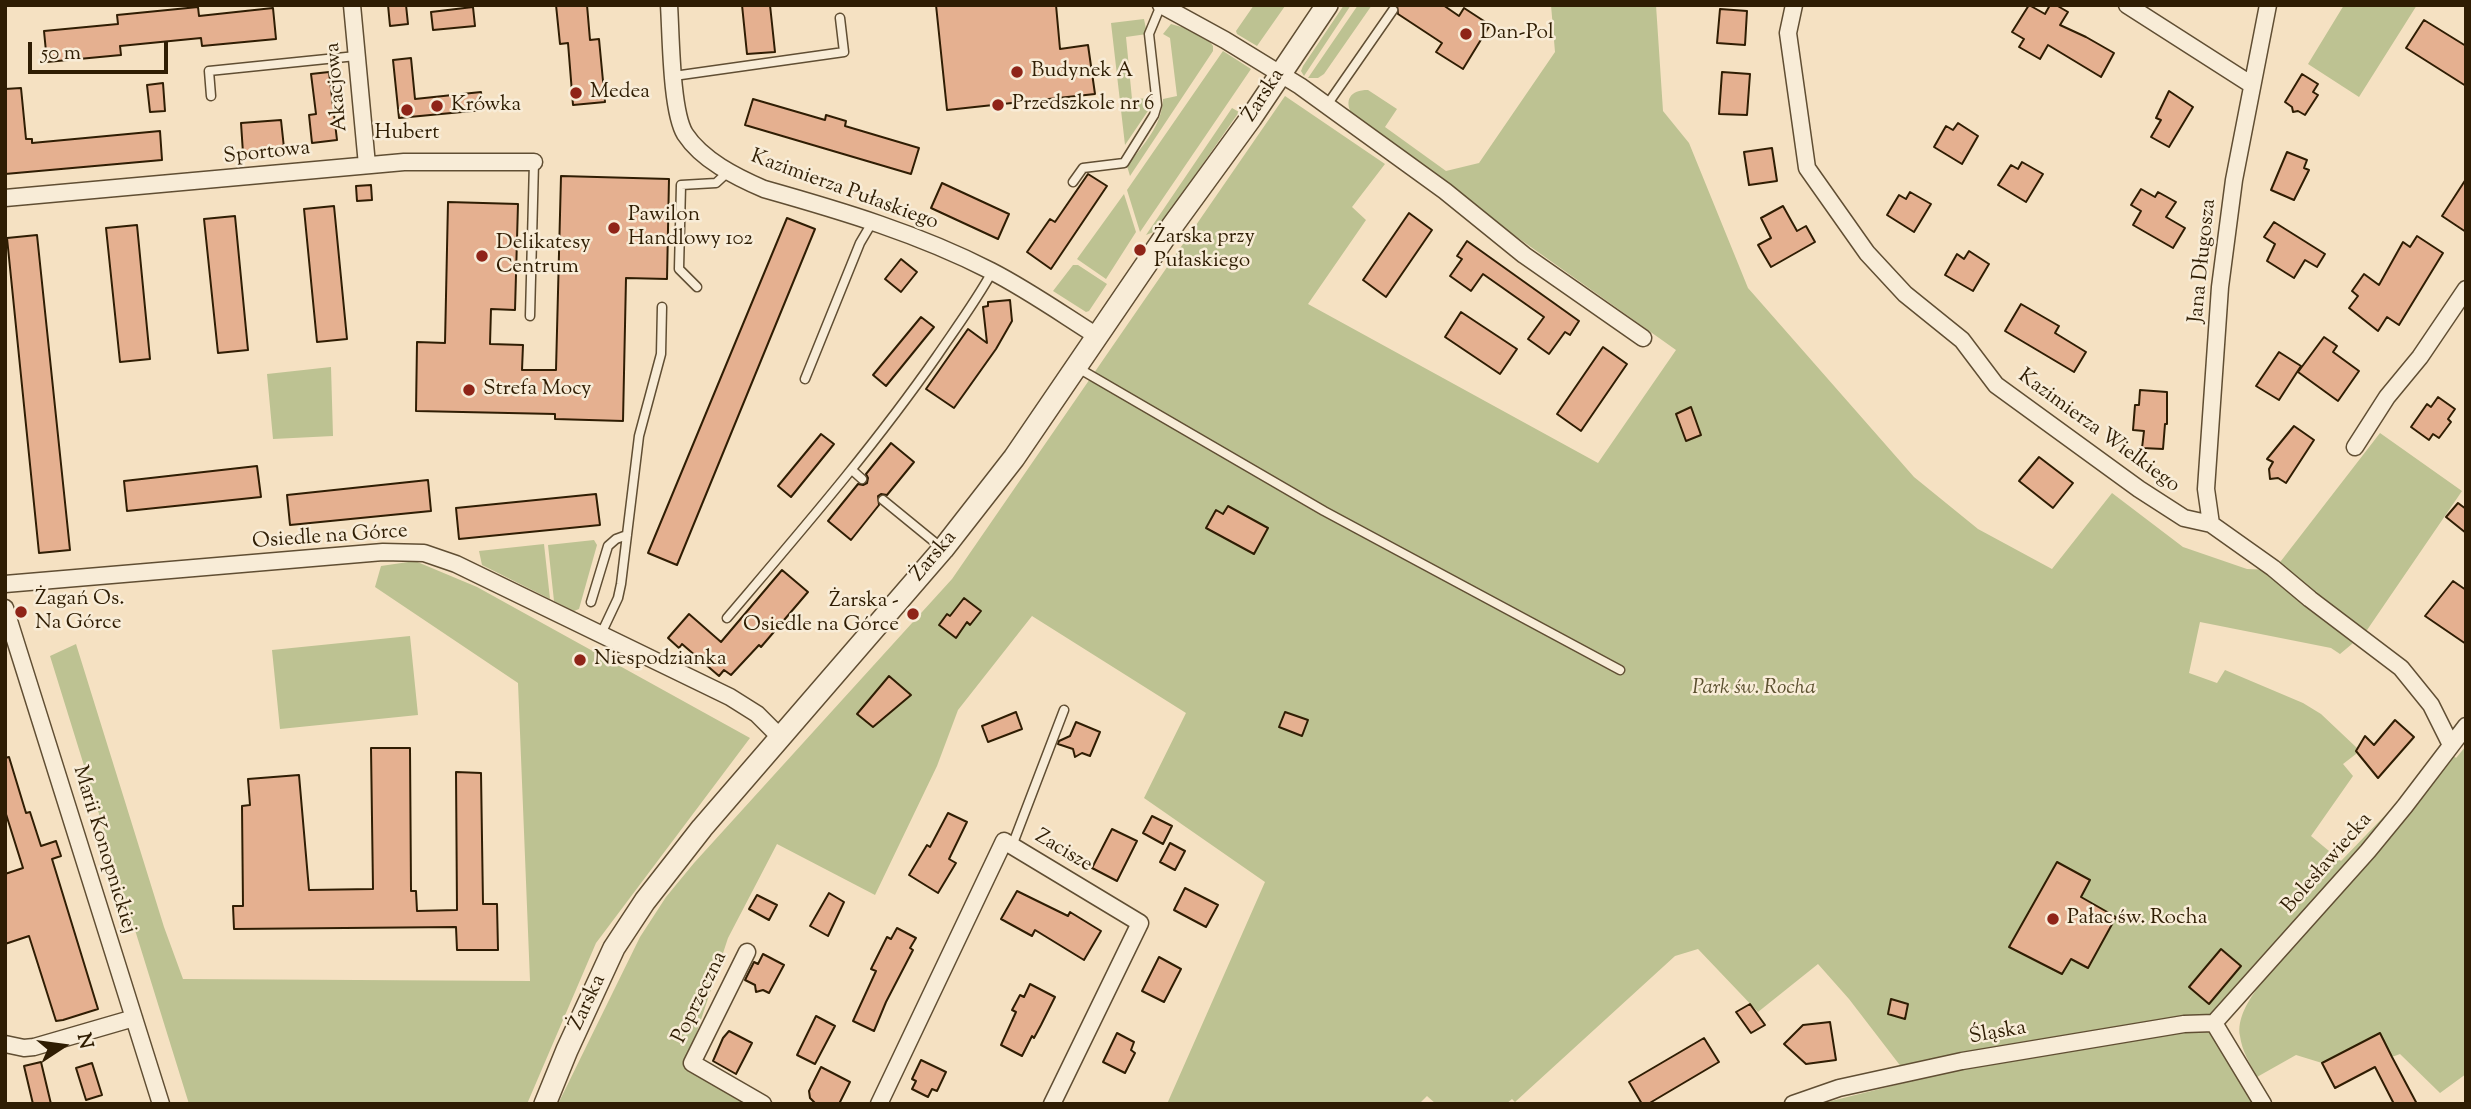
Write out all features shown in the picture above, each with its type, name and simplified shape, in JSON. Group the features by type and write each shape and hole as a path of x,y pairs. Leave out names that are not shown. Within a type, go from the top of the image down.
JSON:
{"street":[{"name":"Akacjowa","path":"352,5 367,165"},
{"path":"669,5 674,76"},
{"path":"1161,5 1216,34 1327,105 1445,191 1524,255 1643,338"},
{"name":"Żarska","path":"545,1104 614,948 626,930 681,854 943,549 1014,458 1173,225 1251,118 1326,5"},
{"name":"Kazimierza Wielkiego","path":"1794,5 1788,33 1807,168 1867,253 1905,294 1962,340 1996,385 2139,489 2184,518 2211,524 2273,568 2310,600 2401,668 2431,705 2451,745"},
{"path":"2127,5 2252,85"},
{"name":"Jana Długosza","path":"2211,524 2206,489 2220,287 2234,180 2267,5"},
{"name":"Kazimierza Pułaskiego","path":"674,76 678,118 691,142 729,171 764,188 873,221 992,272 1033,294 1097,336"},
{"name":"Sportowa","path":"5,198 367,165 436,161 534,162"},
{"path":"2355,447 2387,397 2420,357 2466,289"},
{"name":"Osiedle na Górce","path":"5,584 383,552 412,552 437,556 730,697 757,714 780,737"},
{"name":"Marii Konopnickiej","path":"5,608 161,1104"},
{"name":"Bolesławiecka","path":"2214,1023 2368,851 2406,806 2466,726"},
{"name":"Zacisze","path":"879,1104 1004,841 1140,923 1052,1104"},
{"name":"Poprzeczna","path":"747,953 692,1063 763,1104"},
{"path":"5,1044 34,1047 134,1018"},
{"path":"2214,1023 2263,1104"},
{"name":"Śląska","path":"1793,1104 1839,1088 1962,1061 2184,1024 2214,1023"}],"lane":[{"path":"1073,182 1083,168 1124,163 1154,115 1157,104 1149,34 1161,5"},
{"path":"1327,105 1393,10"},
{"path":"674,76 844,52 840,18"},
{"path":"211,96 209,71 356,56"},
{"path":"530,316 534,162"},
{"path":"697,287 679,269 681,185 716,183 729,171"},
{"path":"805,379 860,243 873,221"},
{"path":"727,618 852,470 901,407 980,294 992,272"},
{"path":"601,634 618,598 639,436 661,354 662,307"},
{"path":"1076,367 1324,511 1620,670"},
{"path":"852,470 862,479"},
{"path":"883,500 943,549"},
{"path":"592,602 608,545 627,536"},
{"path":"1012,846 1064,710"}],"green space":[{"path":"1254,5 1285,6 1257,46 1236,31"},
{"path":"1344,5 1351,5 1304,76 1301,71 1303,66"},
{"path":"1358,5 1372,5 1324,74 1318,78 1308,78"},
{"name":"Park św. Rocha","path":"1551,5 1656,5 1663,111 1689,143 1748,288 1914,477 1978,529 2052,569 2112,493 2183,547 2247,569 2274,570 2380,433 2462,491 2365,633 2340,654 2331,648 2200,622 2189,673 2217,683 2225,670 2303,703 2321,714 2357,748 2356,754 2343,764 2353,776 2311,836 2341,861 2448,750 2456,758 2466,746 2466,1074 2440,1093 2400,1054 2392,1057 2379,1034 2322,1063 2296,1055 2257,1077 2243,1047 2240,1023 2244,1010 2261,983 2303,937 2298,933 2213,1026 2229,1051 2233,1072 2255,1104 1819,1104 1912,1081 1849,999 1818,964 1758,1012 1698,949 1675,956 1515,1102 1512,1099 1506,1104 1436,1104 1427,1096 1419,1104 1167,1104 1265,882 1144,798 1186,713 1032,616 958,710 937,766 875,895 777,844 728,938 687,1062 761,1104 558,1104 640,937 666,897 952,579 1285,96 1385,164 1352,207 1366,220 1308,304 1598,463 1676,350 1483,213 1352,115 1349,105 1353,94 1368,90 1397,109 1385,127 1446,171 1479,163 1555,52"},
{"path":"2344,5 2417,5 2359,97 2308,64"},
{"path":"1144,19 1147,34 1126,37 1132,99 1154,98 1154,102 1125,145 1111,23"},
{"path":"1171,24 1185,28 1210,42 1213,51 1130,176 1127,166 1155,127 1163,99 1177,96 1170,38 1163,34"},
{"path":"1223,51 1251,69 1140,232 1127,190"},
{"path":"1232,108 1239,112 1156,231 1146,235"},
{"path":"1124,194 1136,232 1106,279 1077,259"},
{"path":"1073,265 1078,265 1107,284 1086,312 1053,291"},
{"path":"331,367 333,436 273,439 267,374"},
{"path":"594,540 597,545 579,609 574,611 554,601 548,545"},
{"path":"544,544 550,599 482,565 479,551"},
{"path":"415,561 477,587 750,738 596,943 527,1104 189,1104 50,656 76,644 164,927 183,979 530,981 518,683 375,587 381,566"},
{"path":"410,636 418,715 280,729 272,650"}],"building":[{"path":"388,5 406,5 408,24 390,26"},
{"path":"556,5 587,5 590,40 599,39 605,102 573,105 568,43 560,44"},
{"path":"742,5 770,5 775,52 747,54"},
{"name":"Budynek A","path":"936,5 1056,5 1060,49 1088,45 1095,94 947,110"},
{"path":"1397,5 1443,5 1459,16 1464,8 1490,25 1463,69 1436,52 1442,43 1398,14"},
{"path":"2029,5 2045,14 2050,5 2056,5 2068,12 2060,25 2114,53 2101,77 2048,45 2040,59 2019,47 2024,39 2012,32"},
{"path":"198,7 199,16 273,8 276,39 202,46 201,38 120,46 121,55 47,62 44,31 118,24 117,15"},
{"path":"473,7 475,26 433,30 431,12"},
{"path":"1720,9 1747,11 1745,45 1717,43"},
{"path":"2424,20 2466,46 2466,86 2406,48"},
{"path":"411,58 415,99 481,92 483,110 399,118 393,60"},
{"path":"329,72 337,140 312,143 309,115 316,114 311,74"},
{"path":"1722,72 1750,74 1747,115 1719,114"},
{"path":"2302,74 2318,84 2313,92 2318,95 2305,115 2298,111 2293,112 2292,107 2285,102"},
{"path":"163,83 165,111 150,112 147,85"},
{"path":"21,88 26,139 32,139 32,143 160,131 162,160 5,174 5,89"},
{"path":"2169,91 2193,107 2169,147 2151,137 2161,120 2156,118"},
{"path":"753,99 825,120 826,115 846,121 845,126 919,148 911,174 745,125"},
{"path":"281,120 284,148 243,153 241,123"},
{"path":"1958,123 1978,136 1962,164 1934,147 1946,126 1953,130"},
{"path":"1772,148 1777,181 1749,185 1744,152"},
{"path":"2287,152 2307,160 2304,168 2309,170 2294,200 2271,190"},
{"path":"2022,162 2043,174 2026,202 1998,185 2011,165 2018,169"},
{"path":"1088,174 1107,186 1051,269 1027,252 1050,219 1055,222"},
{"path":"561,176 669,179 667,279 626,278 623,421 555,419 555,414 416,411 417,342 445,343 448,202 518,204 515,310 491,309 490,344 523,345 522,370 556,370"},
{"path":"2466,179 2466,232 2442,216"},
{"path":"942,183 1009,214 998,239 931,208"},
{"path":"371,185 372,200 357,201 356,186"},
{"path":"2141,189 2155,197 2158,192 2176,202 2166,217 2185,228 2173,248 2133,225 2141,211 2131,205"},
{"path":"1910,192 1931,204 1914,232 1887,215 1899,195 1906,199"},
{"path":"334,206 347,339 317,342 304,209"},
{"path":"1783,206 1797,231 1806,226 1815,242 1771,267 1758,245 1771,238 1761,218"},
{"path":"1409,213 1432,230 1386,297 1363,280"},
{"path":"235,216 248,350 218,353 204,219"},
{"path":"787,218 815,229 677,565 648,553"},
{"path":"2274,222 2325,254 2317,267 2305,260 2294,278 2267,261 2275,244 2264,237"},
{"path":"137,225 150,359 120,362 106,228"},
{"path":"37,235 70,550 39,553 7,238"},
{"path":"2417,236 2443,253 2399,325 2387,317 2378,331 2349,308 2358,296 2352,291 2364,274 2379,285 2403,242 2410,247"},
{"path":"1467,241 1579,321 1570,335 1565,332 1549,354 1528,339 1544,317 1483,274 1471,291 1450,276 1462,259 1457,256"},
{"path":"1969,251 1989,264 1973,291 1945,275 1957,254 1964,259"},
{"path":"901,259 917,272 901,292 885,279"},
{"path":"1010,300 1012,321 996,349 954,408 926,389 968,329 987,343 983,307 988,306 988,302"},
{"path":"2021,304 2059,326 2055,333 2086,352 2074,372 2005,331"},
{"path":"1461,312 1517,349 1500,374 1445,337"},
{"path":"921,317 934,327 886,386 873,375"},
{"path":"2324,337 2337,346 2333,352 2359,371 2338,401 2298,372"},
{"path":"1603,347 1627,364 1581,431 1557,414"},
{"path":"2279,352 2301,366 2279,400 2256,386"},
{"path":"2140,390 2167,392 2167,424 2163,449 2142,448 2144,431 2133,430 2135,405 2139,405"},
{"path":"2438,397 2455,409 2448,419 2451,422 2439,438 2433,434 2429,440 2411,427 2427,404 2431,407"},
{"path":"1691,407 1701,435 1686,441 1676,414"},
{"path":"2294,426 2314,440 2286,483 2278,478 2270,479 2269,469 2273,462 2267,459"},
{"path":"821,434 834,444 791,497 778,486"},
{"path":"891,443 914,462 887,495 878,496 879,505 851,540 828,521 858,484 867,483 866,474"},
{"path":"2039,457 2073,483 2053,508 2019,481"},
{"path":"257,466 261,497 127,511 124,481"},
{"path":"428,480 431,511 290,525 287,495"},
{"path":"596,494 600,525 459,539 456,508"},
{"path":"2458,503 2466,509 2466,533 2446,517"},
{"path":"1228,506 1268,528 1254,554 1206,528 1216,510 1223,514"},
{"path":"782,570 808,592 761,647 759,645 731,675 724,670 719,676 682,644 679,648 668,638 689,614 721,642"},
{"path":"2453,581 2466,590 2466,644 2425,616"},
{"path":"964,598 981,611 970,625 967,622 956,638 939,625"},
{"path":"889,676 911,695 873,727 857,714"},
{"path":"1016,712 1022,729 988,742 982,726"},
{"path":"1285,712 1308,720 1302,736 1279,727"},
{"path":"2395,720 2414,737 2378,778 2356,751 2365,736 2374,745"},
{"path":"1076,722 1100,732 1090,756 1082,753 1075,757 1073,749 1058,744 1070,736"},
{"path":"371,748 410,748 411,891 416,891 417,911 457,910 456,772 481,773 483,904 497,904 498,950 457,950 456,927 234,929 233,906 243,906 242,806 250,805 248,779 299,775 309,890 373,889"},
{"path":"9,757 26,813 30,812 41,846 56,841 61,856 52,859 98,1009 63,1020 56,1021 29,936 5,944 5,874 23,868 5,811 5,758"},
{"path":"948,813 967,822 949,859 956,863 938,893 909,875 927,845 930,847"},
{"path":"1152,816 1172,826 1163,844 1143,833"},
{"path":"1112,829 1137,841 1117,881 1092,868"},
{"path":"1170,843 1185,851 1175,870 1160,862"},
{"name":"Pałac św. Rocha","path":"2057,862 2090,880 2081,897 2116,917 2088,968 2071,959 2062,974 2009,947"},
{"path":"1185,888 1218,905 1206,927 1174,910"},
{"path":"1017,891 1068,916 1070,912 1101,931 1084,960 1035,930 1032,936 1001,919"},
{"path":"829,893 844,902 828,936 810,926"},
{"path":"757,895 777,905 769,920 749,909"},
{"path":"897,928 916,938 910,948 913,950 874,1031 853,1021 876,971 871,969 887,937 891,939"},
{"path":"2221,949 2241,966 2209,1004 2189,987"},
{"path":"763,954 784,965 769,993 763,990 756,992 755,985 745,980 754,962 758,964"},
{"path":"1159,957 1181,969 1164,1002 1142,991"},
{"path":"1030,984 1055,997 1022,1056 1001,1045 1016,1012 1012,1010 1020,995 1024,997"},
{"path":"1891,999 1908,1004 1905,1019 1888,1014"},
{"path":"1750,1004 1765,1025 1751,1033 1736,1012"},
{"path":"816,1016 835,1026 815,1064 797,1055"},
{"path":"1830,1022 1836,1060 1806,1064 1784,1044 1803,1025"},
{"path":"729,1031 752,1043 736,1074 713,1061"},
{"path":"1117,1033 1134,1042 1131,1050 1135,1053 1125,1073 1103,1062"},
{"path":"2380,1033 2417,1104 2394,1104 2375,1067 2335,1088 2322,1063"},
{"path":"1704,1038 1719,1062 1648,1104 1642,1104 1629,1082"},
{"path":"921,1060 946,1072 937,1091 932,1089 928,1097 912,1089 916,1081 912,1079"},
{"path":"41,1062 51,1104 33,1104 24,1066"},
{"path":"92,1063 102,1095 86,1100 76,1068"},
{"path":"821,1067 850,1082 839,1104 816,1104 810,1098 809,1091"}],"place":[{"name":"Dan-Pol","path":"1466,34"},
{"name":"Budynek A","path":"1017,72"},
{"name":"Medea","path":"576,93"},
{"name":"Przedszkole nr 6","path":"998,105"},
{"name":"Krówka","path":"437,106"},
{"name":"Hubert","path":"407,110"},
{"name":"Pawilon Handlowy 102","path":"614,228"},
{"name":"Żarska przy Pułaskiego","path":"1140,250"},
{"name":"Delikatesy Centrum","path":"482,256"},
{"name":"Strefa Mocy","path":"469,390"},
{"name":"Żagań Os. Na Górce","path":"21,612"},
{"name":"Żarska - Osiedle na Górce","path":"913,614"},
{"name":"Niespodzianka","path":"580,660"},
{"name":"Pałac św. Rocha","path":"2053,919"}]}
